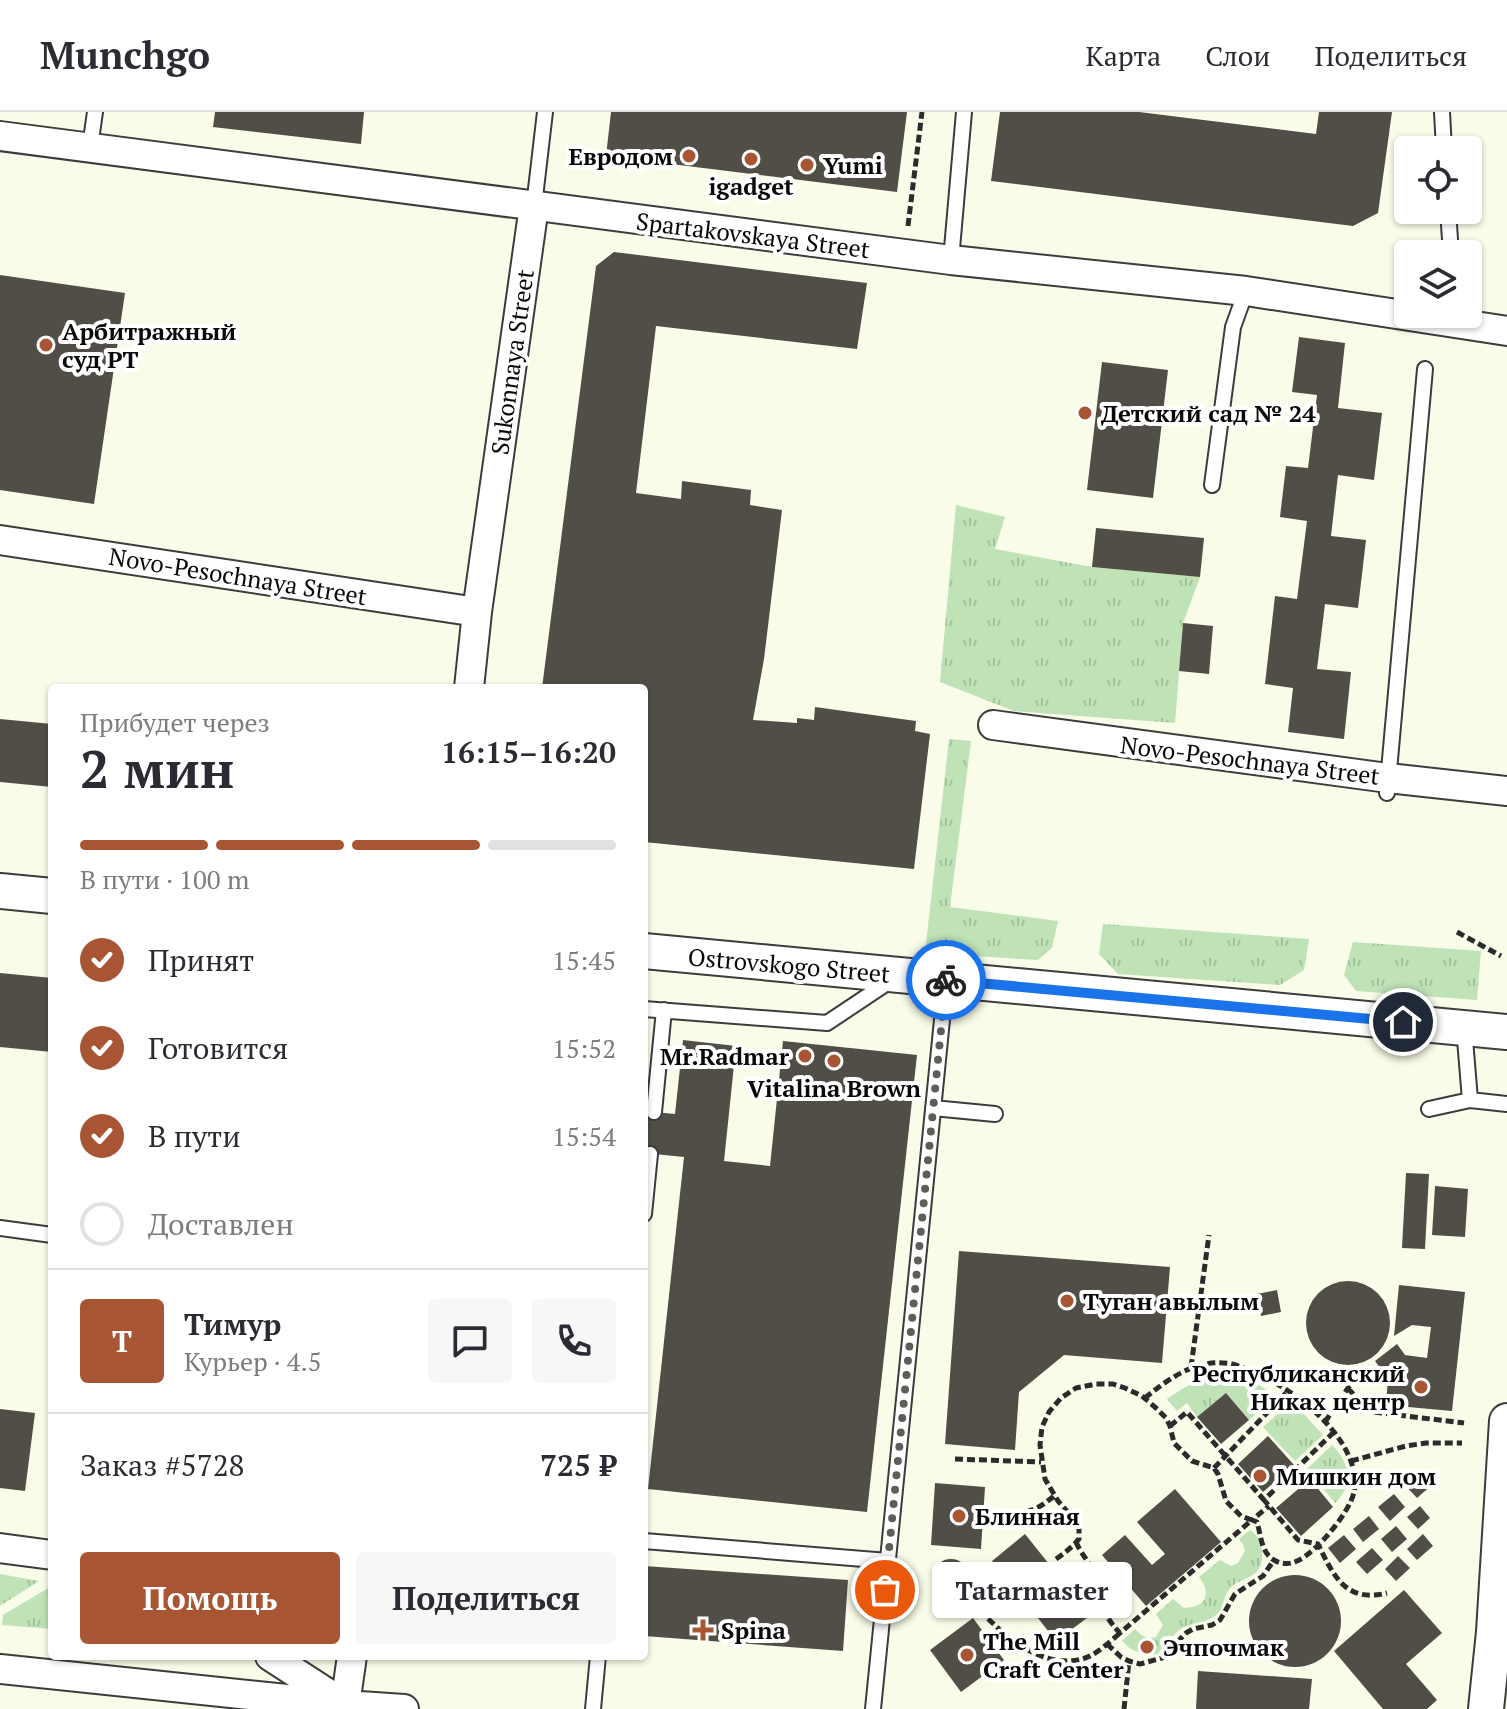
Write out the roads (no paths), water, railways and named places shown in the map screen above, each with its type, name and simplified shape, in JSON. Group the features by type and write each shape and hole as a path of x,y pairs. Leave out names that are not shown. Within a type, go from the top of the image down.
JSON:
{"street":[{"name":"Spartakovskaya Street","path":"0,136 951,260 1246,291 1394,311"},
{"name":"Sukonnaya Street","path":"469,684 534,206"},
{"name":"Spartakovskaya Street","path":"1482,325 1507,331"},
{"name":"Novo-Pesochnaya Street","path":"0,540 477,612"},
{"name":"Novo-Pesochnaya Street","path":"993,725 1388,786 1507,791"},
{"path":"0,891 48,896"},
{"name":"Ostrovskogo Street","path":"648,951 1507,1032"},
{"path":"1486,1709 1501,1632 1507,1421"},
{"path":"0,1548 48,1554"},
{"path":"276,1660 345,1707"},
{"path":"345,1707 351,1660"},
{"path":"0,1669 345,1707 404,1709"}],"lane":[{"path":"90,147 95,112"},
{"name":"Sukonnaya Street","path":"534,206 545,112"},
{"path":"951,260 964,112"},
{"path":"1442,112 1443,136"},
{"path":"1212,485 1233,327 1246,291"},
{"path":"1388,786 1425,369"},
{"path":"648,1009 827,1023 898,975"},
{"path":"873,1709 946,980"},
{"path":"654,1112 664,1010"},
{"path":"1464,1027 1470,1100"},
{"path":"1429,1109 1470,1100 1507,1104"},
{"path":"933,1108 995,1114"},
{"path":"648,1174 650,1154"},
{"path":"0,1228 48,1234"},
{"path":"648,1541 888,1561"},
{"path":"593,1709 598,1660"}],"place":[{"name":"Евродом","path":"689,156"},
{"name":"igadget","path":"751,159"},
{"name":"Yumi","path":"807,165"},
{"name":"Арбитражный суд РТ","path":"46,345"},
{"name":"Детский сад № 24","path":"1085,413"},
{"name":"Mr.Radmar","path":"805,1056"},
{"name":"Vitalina Brown","path":"834,1061"},
{"name":"Туган авылым","path":"1067,1301"},
{"name":"Республиканский Никах центр","path":"1421,1387"},
{"name":"Мишкин дом","path":"1260,1476"},
{"name":"Блинная","path":"959,1516"},
{"name":"Tatarmaster","path":"885,1590"},
{"name":"Spina","path":"703,1630"},
{"name":"Эчпочмак","path":"1147,1647"},
{"name":"The Mill Craft Center","path":"967,1655"}]}
